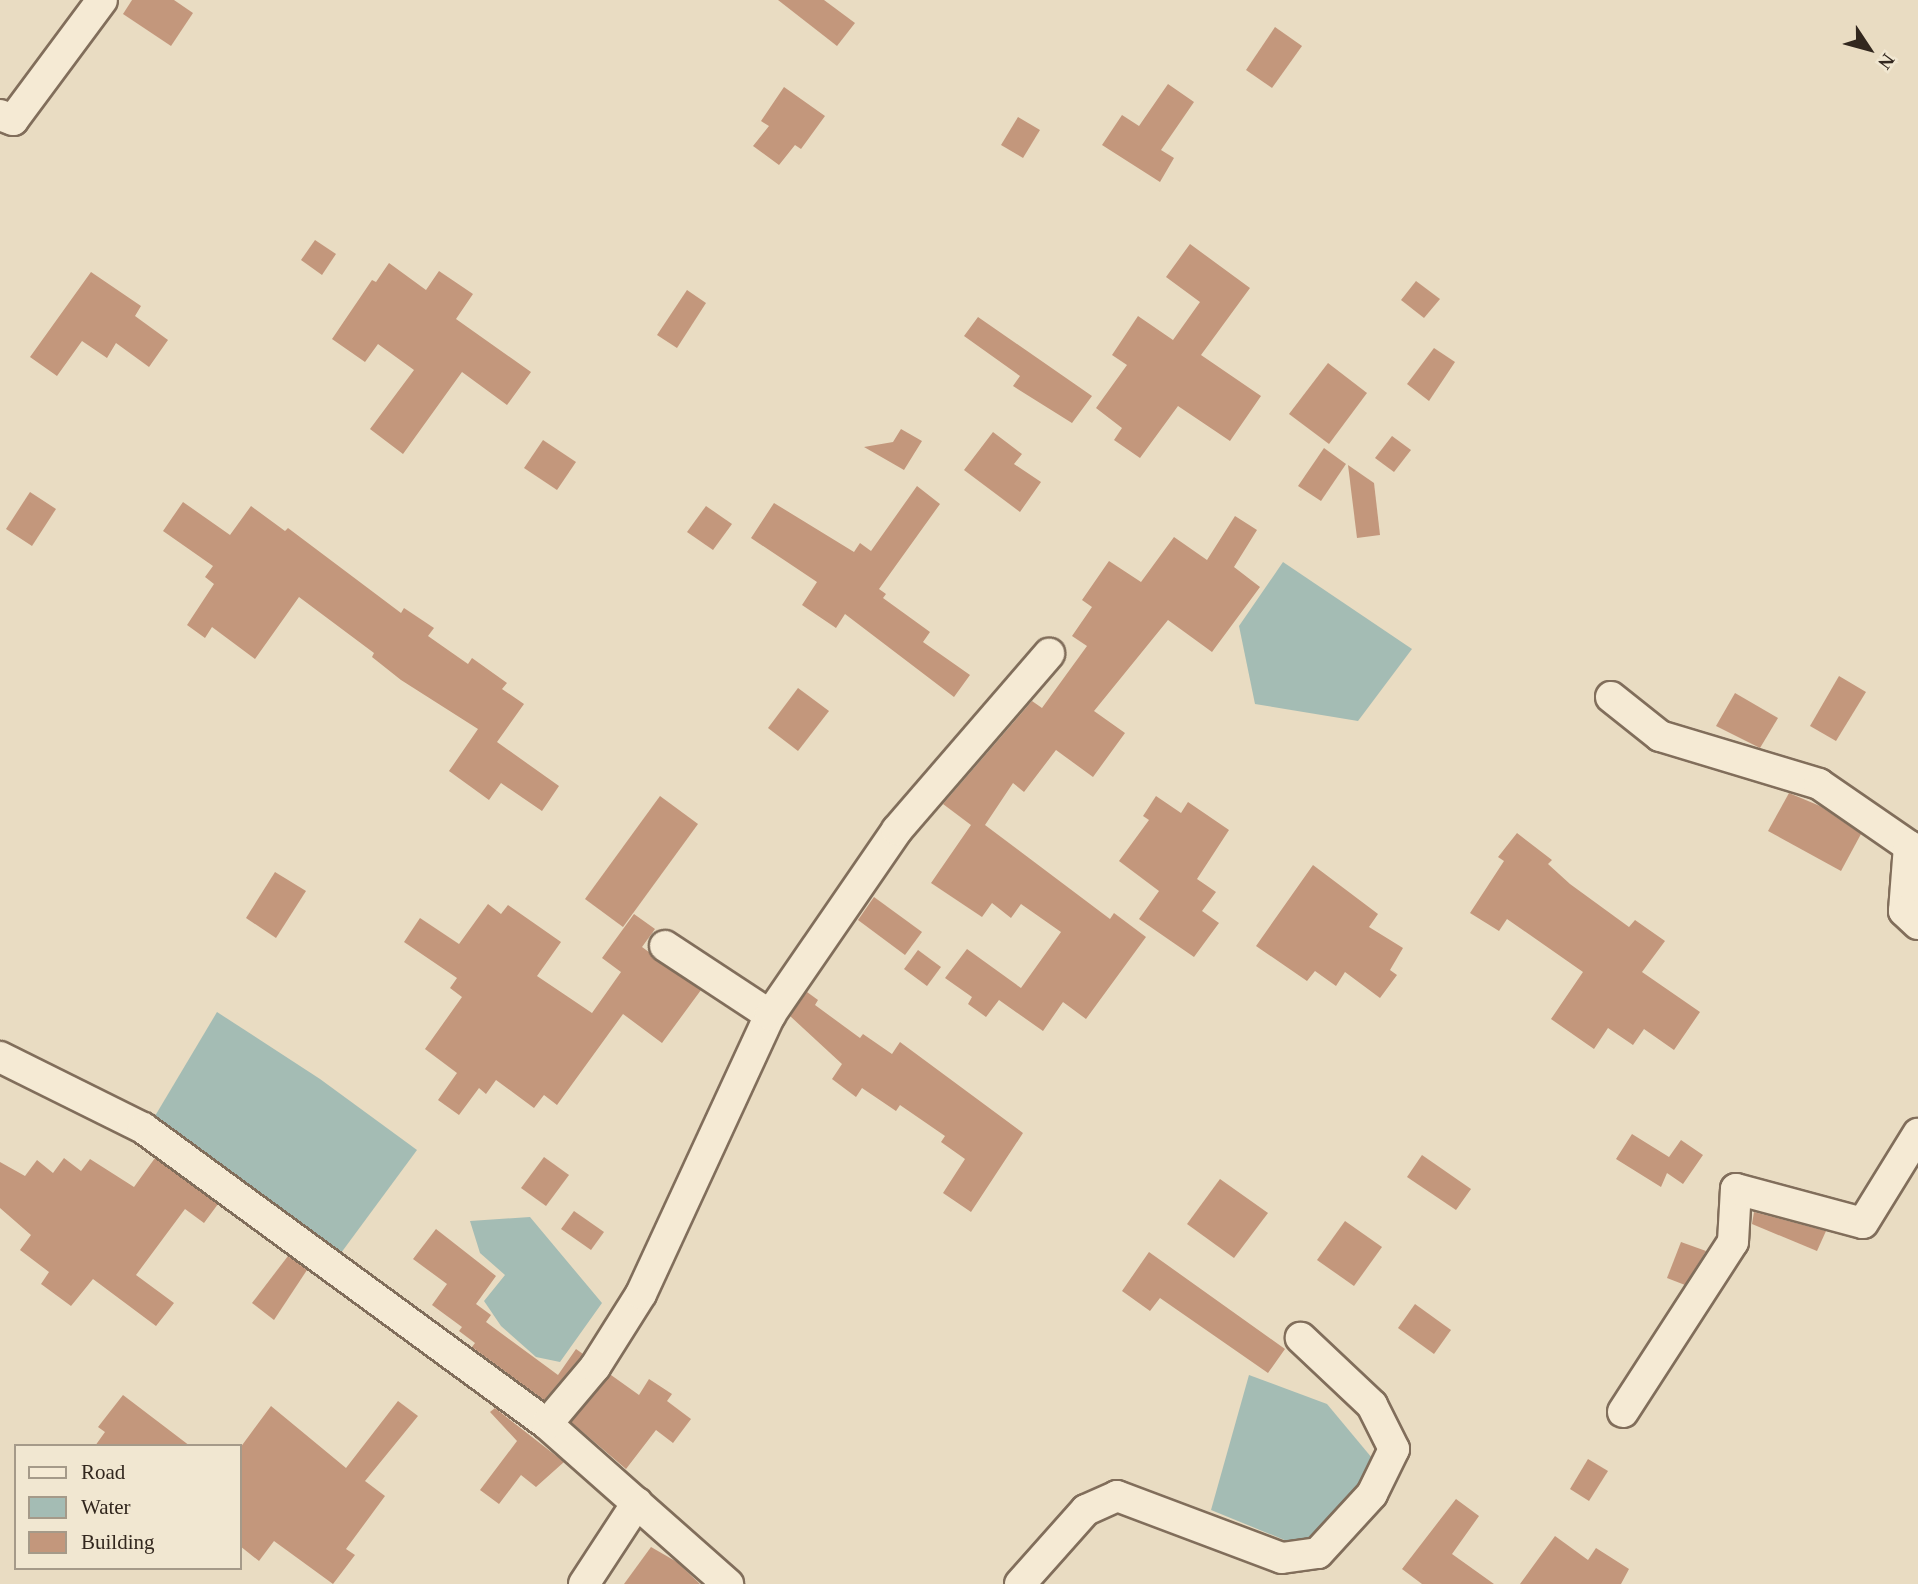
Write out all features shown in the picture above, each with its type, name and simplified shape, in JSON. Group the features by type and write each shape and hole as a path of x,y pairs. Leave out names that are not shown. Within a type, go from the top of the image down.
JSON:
{"street":[{"path":"0,115 13,120 102,0"},
{"path":"547,1423 595,1367 641,1294 770,1015 897,830 1049,654"},
{"path":"1611,697 1660,736 1819,785 1909,846 1904,911 1918,924"},
{"path":"665,946 770,1015"},
{"path":"0,1057 143,1128 547,1423 728,1584"},
{"path":"1623,1412 1733,1242 1736,1189 1863,1223 1918,1134"},
{"path":"1020,1584 1086,1510 1117,1496 1282,1558 1318,1553 1372,1494 1394,1449 1372,1405 1301,1338"},
{"path":"584,1584 637,1503"}],"water":[{"path":"1283,562 1412,649 1358,721 1255,704 1239,626"},
{"path":"217,1012 320,1079 417,1150 341,1253 155,1116"},
{"path":"530,1217 602,1303 560,1362 536,1357 501,1326 484,1301 505,1275 480,1253 470,1221"},
{"path":"1249,1375 1327,1404 1377,1464 1304,1548 1211,1510"}],"building":[{"path":"132,0 174,0 193,13 171,46 123,14"},
{"path":"778,0 824,0 855,23 837,46"},
{"path":"1275,27 1302,46 1272,88 1246,70"},
{"path":"1168,84 1194,102 1161,150 1174,158 1160,182 1102,145 1122,115 1139,126"},
{"path":"784,87 825,116 801,149 795,145 779,165 753,146 769,126 761,121"},
{"path":"1018,117 1040,130 1023,158 1001,145"},
{"path":"315,240 336,254 322,275 301,260"},
{"path":"1190,244 1250,288 1201,355 1261,396 1230,441 1178,406 1140,458 1114,440 1122,428 1096,408 1127,365 1112,355 1138,316 1173,340 1200,302 1166,277"},
{"path":"389,263 426,290 439,271 473,294 456,319 531,372 507,405 462,372 403,454 370,429 414,370 378,344 365,362 332,339 372,280 376,282"},
{"path":"91,272 141,306 135,316 168,340 149,367 116,343 107,358 82,341 57,376 30,357"},
{"path":"1416,281 1440,299 1424,318 1401,300"},
{"path":"687,290 706,303 677,348 657,335"},
{"path":"978,317 1092,396 1072,423 1013,386 1020,376 964,336"},
{"path":"1434,348 1455,362 1429,401 1407,384"},
{"path":"1328,363 1367,393 1329,444 1289,414"},
{"path":"901,429 922,441 904,470 864,447 893,442"},
{"path":"993,432 1022,454 1014,464 1041,482 1020,512 964,470"},
{"path":"1392,436 1411,450 1394,472 1375,458"},
{"path":"543,440 576,462 557,490 524,468"},
{"path":"1324,448 1346,464 1321,501 1298,486"},
{"path":"1348,465 1374,483 1380,535 1357,538"},
{"path":"917,486 940,504 879,589 886,594 883,598 930,632 923,642 970,675 954,697 845,614 836,628 802,605 817,582 751,538 774,503 854,552 860,543 871,551"},
{"path":"30,492 56,509 32,546 6,529"},
{"path":"183,502 230,535 251,506 285,531 288,528 401,613 404,608 434,628 428,636 468,664 472,658 507,683 502,689 524,704 497,742 559,786 542,811 501,783 489,800 449,771 478,729 401,680 372,657 374,653 299,597 255,659 212,627 205,638 187,625 214,584 205,577 213,566 163,531"},
{"path":"706,506 732,524 713,550 687,532"},
{"path":"1235,516 1257,530 1234,567 1260,587 1212,652 1168,620 1094,711 1125,733 1093,777 1056,750 1024,792 1013,783 985,825 1110,919 1114,913 1146,937 1086,1019 1063,1002 1043,1031 999,1000 986,1017 968,1004 972,997 945,978 967,949 1021,988 1061,932 1021,904 1011,918 992,903 982,917 931,883 971,825 943,804 1032,701 1042,708 1087,646 1072,636 1092,607 1082,600 1109,561 1141,582 1174,537 1207,560"},
{"path":"1839,676 1866,692 1836,741 1810,726"},
{"path":"798,688 829,711 798,751 768,728"},
{"path":"1735,693 1778,718 1760,748 1716,726"},
{"path":"1789,793 1820,806 1861,834 1841,871 1768,831"},
{"path":"660,796 698,824 623,927 585,899"},
{"path":"1156,796 1181,813 1188,802 1229,830 1197,879 1216,892 1202,911 1219,923 1194,957 1139,919 1159,891 1119,861 1149,820 1143,816"},
{"path":"1517,833 1552,860 1548,864 1570,884 1629,927 1635,920 1665,941 1642,972 1700,1012 1674,1050 1644,1029 1633,1045 1608,1028 1594,1049 1551,1019 1583,972 1507,919 1499,931 1470,913 1504,861 1498,857"},
{"path":"1313,865 1378,914 1369,927 1403,948 1390,970 1397,975 1380,998 1345,972 1336,986 1315,971 1307,981 1256,946"},
{"path":"275,872 306,891 276,938 246,918"},
{"path":"874,897 922,932 905,955 858,920"},
{"path":"488,904 501,914 508,905 561,942 537,976 592,1013 621,972 602,958 634,914 655,929 642,947 701,990 662,1043 623,1014 557,1105 544,1095 534,1108 496,1080 486,1094 479,1088 459,1115 438,1100 457,1073 425,1049 462,997 450,988 457,978 404,942 420,918 459,944"},
{"path":"918,950 941,967 927,986 904,969"},
{"path":"807,992 818,1000 815,1005 860,1038 863,1034 892,1054 900,1042 1023,1133 971,1212 943,1193 965,1159 941,1142 945,1136 900,1105 896,1111 862,1088 856,1097 832,1079 842,1064 790,1016"},
{"path":"1632,1134 1669,1157 1681,1140 1703,1155 1683,1184 1667,1173 1661,1187 1616,1159"},
{"path":"1422,1155 1471,1189 1456,1210 1407,1177"},
{"path":"544,1157 569,1175 546,1206 521,1188"},
{"path":"64,1158 81,1171 90,1159 134,1187 155,1158 218,1204 204,1223 185,1209 136,1275 174,1303 156,1326 93,1279 71,1306 41,1284 49,1272 20,1250 31,1235 0,1208 0,1162 25,1176 37,1160 53,1173"},
{"path":"1220,1179 1268,1213 1234,1258 1187,1224"},
{"path":"574,1211 604,1232 591,1250 561,1229"},
{"path":"1754,1212 1826,1231 1817,1251 1752,1224"},
{"path":"1345,1221 1382,1247 1354,1286 1317,1260"},
{"path":"436,1229 496,1276 476,1304 491,1315 486,1322 558,1375 576,1349 583,1354 544,1400 472,1347 475,1343 459,1331 462,1327 432,1305 447,1284 413,1259"},
{"path":"1681,1242 1706,1251 1685,1285 1667,1278"},
{"path":"1149,1252 1285,1349 1268,1373 1160,1298 1150,1311 1122,1291"},
{"path":"288,1256 307,1270 274,1320 252,1303"},
{"path":"1415,1304 1451,1330 1434,1354 1398,1328"},
{"path":"611,1375 639,1395 649,1379 672,1394 667,1401 691,1419 673,1443 656,1430 626,1469 571,1422"},
{"path":"123,1395 187,1444 96,1444 105,1432 98,1427"},
{"path":"398,1401 418,1416 365,1481 385,1496 346,1549 355,1555 333,1584 274,1541 259,1561 242,1548 242,1445 271,1406 346,1468"},
{"path":"495,1408 564,1462 536,1487 521,1475 499,1504 480,1490 517,1441 490,1412"},
{"path":"1588,1459 1608,1471 1589,1501 1570,1489"},
{"path":"1456,1499 1479,1516 1452,1554 1494,1584 1422,1584 1402,1569"},
{"path":"1555,1536 1588,1560 1596,1548 1629,1569 1621,1584 1520,1584"},
{"path":"651,1547 677,1562 700,1584 624,1584"}]}
